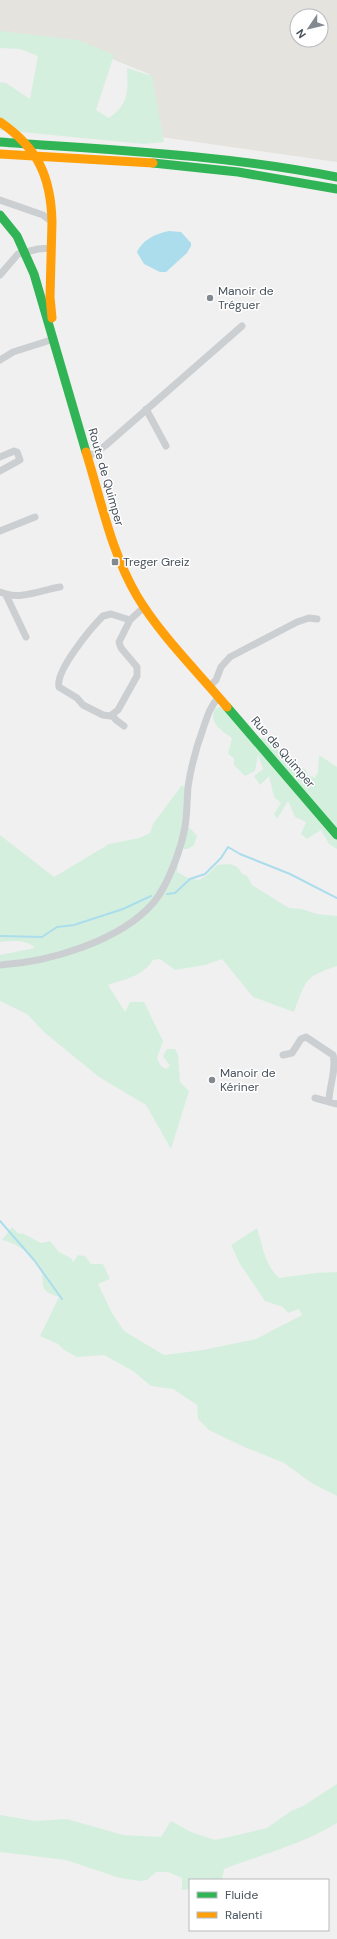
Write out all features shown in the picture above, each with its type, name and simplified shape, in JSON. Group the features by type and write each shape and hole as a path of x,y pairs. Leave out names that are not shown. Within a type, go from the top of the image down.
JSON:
{"main road":[{"path":"0,122 18,137 41,164 51,197 52,222 50,298 54,339"},
{"path":"0,142 177,154 302,170 337,177"},
{"path":"0,154 139,162 231,171 337,189"},
{"name":"Route de Quimper","path":"0,215 17,236 36,278 117,556 130,585 144,607 210,686"},
{"name":"Rue de Quimper","path":"210,686 337,835"}],"street":[{"path":"0,200 43,216 52,222"},
{"path":"0,275 16,255 25,251 51,248"},
{"path":"87,456 99,450 242,326"},
{"path":"0,360 13,352 54,339"},
{"path":"146,409 166,446"},
{"path":"0,457 14,451 17,452 20,460 0,470"},
{"path":"0,531 35,517"},
{"path":"26,637 3,593 33,594 40,590 60,587"},
{"path":"130,620 111,614 103,616 74,651 58,679 59,687 77,698 82,705 103,715 112,715 118,710 137,676 138,670 135,664 120,644 130,620 144,607"},
{"path":"210,686 216,680 221,667 230,657 302,620 309,618 318,619"},
{"path":"0,965 38,960 100,940 132,922 154,901 163,888 182,839 185,827 192,765 206,718 211,707 219,696"},
{"path":"112,715 124,726"},
{"path":"283,1055 292,1053 301,1039 306,1037 333,1055 336,1066 329,1092 329,1101"},
{"path":"315,1098 337,1104"}],"shaded area":[{"path":"0,0 337,0 337,162 161,137 149,74 85,48 0,40"}],"green space":[{"path":"0,31 78,40 114,55 96,110 109,118 116,113 124,102 127,90 127,68 152,76 164,142 144,144 0,130 0,82 6,83 30,99 38,56 20,49 0,48"},
{"path":"221,706 259,739 263,738 279,745 278,752 296,761 299,767 305,769 308,775 315,778 318,772 319,755 337,767 337,849 329,844 321,830 307,839 301,834 306,822 295,817 288,801 277,819 274,814 281,803 274,797 269,776 260,785 254,776 263,769 258,755 255,771 245,776 234,765 234,758 228,754 232,738 217,726 213,718 215,709"},
{"path":"182,785 185,788 182,826 191,829 197,836 194,845 188,849 184,849 183,842 172,864 178,866 177,872 188,878 199,880 207,875 217,865 232,865 238,867 242,874 247,876 252,885 289,908 302,909 317,914 337,916 337,966 318,973 307,982 294,1012 253,997 222,959 205,965 175,970 160,959 153,960 144,970 139,973 128,979 108,985 125,1012 130,1002 144,1002 163,1041 157,1058 161,1066 166,1069 170,1066 163,1056 167,1049 175,1049 178,1055 180,1082 189,1091 171,1149 146,1105 99,1077 44,1032 27,1014 0,1001 0,955 35,948 23,942 0,942 0,835 54,877 109,844 139,838 150,833 153,824"},
{"path":"12,1227 18,1233 24,1234 41,1243 50,1241 59,1252 71,1258 73,1262 78,1255 85,1256 91,1264 103,1264 110,1279 98,1284 112,1313 124,1331 164,1355 203,1350 256,1339 302,1315 299,1309 288,1313 283,1307 265,1301 240,1264 231,1245 257,1228 267,1261 274,1273 279,1278 337,1272 337,1496 313,1484 284,1463 242,1446 209,1430 198,1419 197,1405 173,1389 151,1386 133,1371 104,1355 77,1357 64,1350 58,1344 40,1336 59,1297 45,1290 43,1287 40,1268 27,1252 2,1240"},
{"path":"337,1784 337,1823 296,1843 224,1869 222,1879 189,1879 189,1889 182,1890 182,1878 168,1872 156,1872 147,1880 140,1881 120,1878 66,1860 0,1852 0,1815 35,1821 67,1819 123,1835 161,1837 171,1821 191,1832 215,1840 267,1828 291,1811 303,1806"}],"water":[{"path":"169,231 181,232 191,243 191,246 187,253 166,272 160,272 144,264 137,252 142,244 150,238 160,233"}],"waterway":[{"path":"167,894 175,893 190,879 205,874 221,858 228,847 240,854 290,874 337,898"},
{"path":"0,936 42,937 57,927 74,925 123,909 151,896"},
{"path":"0,1221 34,1260 62,1299"}],"traffic: fast":[{"path":"0,142 211,158 253,163 337,177"},
{"path":"153,163 238,172 337,189"},
{"path":"0,215 17,236 34,274 86,452"},
{"path":"227,707 337,835"}],"traffic: slow":[{"path":"0,122 24,142 40,165 49,191 52,222"},
{"path":"0,154 153,163"},
{"path":"52,222 50,297 52,318"},
{"path":"86,452 113,544 137,596 168,639 227,707"}],"place":[{"name":"Manoir de Tréguer","path":"210,298"},
{"name":"Treger Greiz","path":"115,562"},
{"name":"Manoir de Kériner","path":"212,1080"}]}
